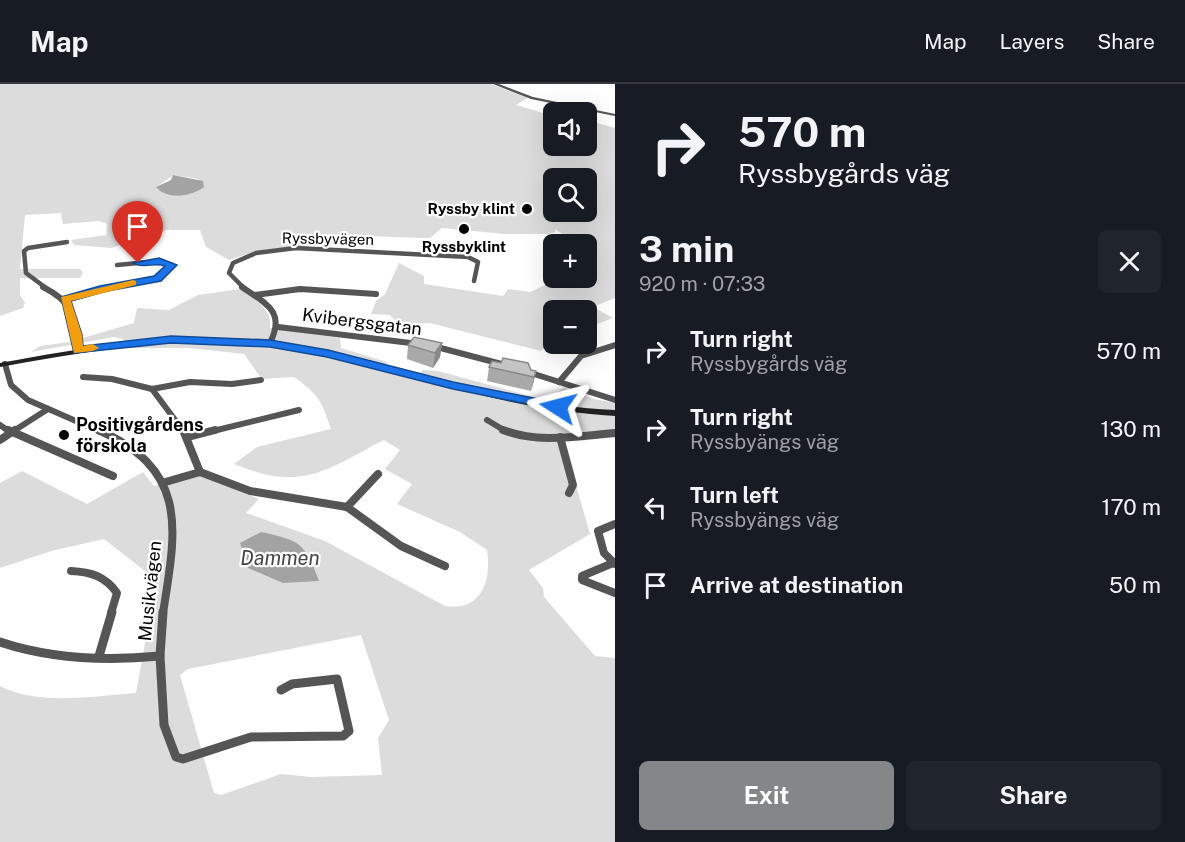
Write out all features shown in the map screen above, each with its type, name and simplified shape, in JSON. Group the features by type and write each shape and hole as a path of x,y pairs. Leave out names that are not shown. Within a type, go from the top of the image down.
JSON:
{"main road":[{"path":"3,364 122,343 171,340 270,343 328,353 524,401 615,413"}],"street":[{"path":"495,84 532,98 615,115"},
{"path":"67,242 27,248 24,250 23,266 25,273 31,279 65,300 77,335 78,350"},
{"name":"Ryssbyvägen","path":"278,327 271,309 233,280 229,273 233,263 256,253 296,248 423,252 472,258 479,265 474,280"},
{"path":"65,300 100,289 158,279 172,265 159,261 117,265"},
{"path":"255,295 279,288 376,294"},
{"path":"270,343 278,327"},
{"name":"Kvibergsgatan","path":"278,327 444,348 483,357 615,400"},
{"path":"559,382 581,356 615,345"},
{"name":"Musikvägen","path":"3,364 11,385 28,400 106,434 143,456 162,483 172,507 173,549 160,631 160,656 164,725 171,750 176,757 183,759 251,737 342,736 349,731 337,679 292,684 281,690"},
{"path":"83,377 112,379 152,389 190,382 232,384 261,380"},
{"path":"152,389 188,437 200,472"},
{"path":"0,440 48,409"},
{"path":"188,437 299,410"},
{"path":"487,420 496,428 513,434 560,437 615,433"},
{"path":"0,424 12,433 113,476"},
{"path":"560,437 573,485 569,493"},
{"path":"162,483 200,472 250,491 347,507 401,546 445,566"},
{"path":"347,507 378,474"},
{"path":"615,524 598,531 604,553 614,564 582,576 582,580 605,591 615,593"},
{"path":"71,571 98,573 111,582 117,593 99,656"},
{"path":"0,642 30,653 123,659 160,656"}],"shaded area":[{"path":"0,84 491,84 528,98 516,105 543,113 543,156 597,156 597,123 615,128 615,298 597,305 597,300 543,300 543,349 541,351 430,323 399,324 390,315 371,314 376,301 385,294 399,263 424,276 424,284 503,296 508,289 530,292 543,286 543,288 597,288 597,234 562,234 555,229 555,232 549,234 505,234 442,228 430,238 307,234 306,247 257,251 229,260 206,247 200,230 167,230 112,248 74,245 71,240 106,235 107,224 99,221 63,224 61,213 25,215 20,269 80,269 83,273 80,278 20,278 20,295 25,303 23,308 0,316","holes":["174,175 198,179 203,187 197,191 156,187"]},
{"path":"240,289 266,310 269,315 270,328 340,338 341,348 387,362 385,370 415,378 423,370 438,371 545,400 564,388 594,399 615,403 615,438 563,440 590,534 529,570 543,588 544,597 595,656 615,658 615,842 0,842 0,686 31,696 48,698 136,693 154,578 104,539 51,551 0,568 0,483 22,471 87,504 143,472 154,486 197,475 259,499 246,513 325,541 445,606 457,607 467,604 481,592 485,583 488,573 487,550 460,532 397,504 412,484 385,469 400,450 384,440 328,469 296,477 258,472 234,464 257,447 331,429 318,399 309,388 294,377 262,379 244,354 190,348 120,348 125,344 123,339 114,337 31,352 40,346 69,342 134,323 137,308 169,310 198,295","holes":["361,635 389,720 378,738 382,775 311,777 281,774 221,795 214,793 180,675 188,669"]},
{"path":"597,309 613,318 597,324"}],"water":[{"path":"173,175 203,181 204,187 193,193 179,196 166,194 156,187 171,180"},
{"name":"Dammen","path":"261,532 285,538 299,545 309,558 319,581 283,583 248,568 240,543"}],"building":[{"path":"414,337 442,343 435,353 408,345"},
{"path":"503,358 528,363 531,370 536,371 534,377 489,367 492,361 501,363"}],"slow traffic":[{"path":"93,348 78,350 77,335 65,300 100,289 133,283"}],"place":[{"name":"Ryssby klint","path":"527,209"},
{"name":"Ryssbyklint","path":"464,229"},
{"name":"Positivgårdens förskola","path":"64,435"}],"route":[{"path":"138,263 159,261 169,262 172,265 158,279 100,289 65,300 77,335 78,350 122,343 195,339 270,343 328,353 430,380 558,407"}]}
